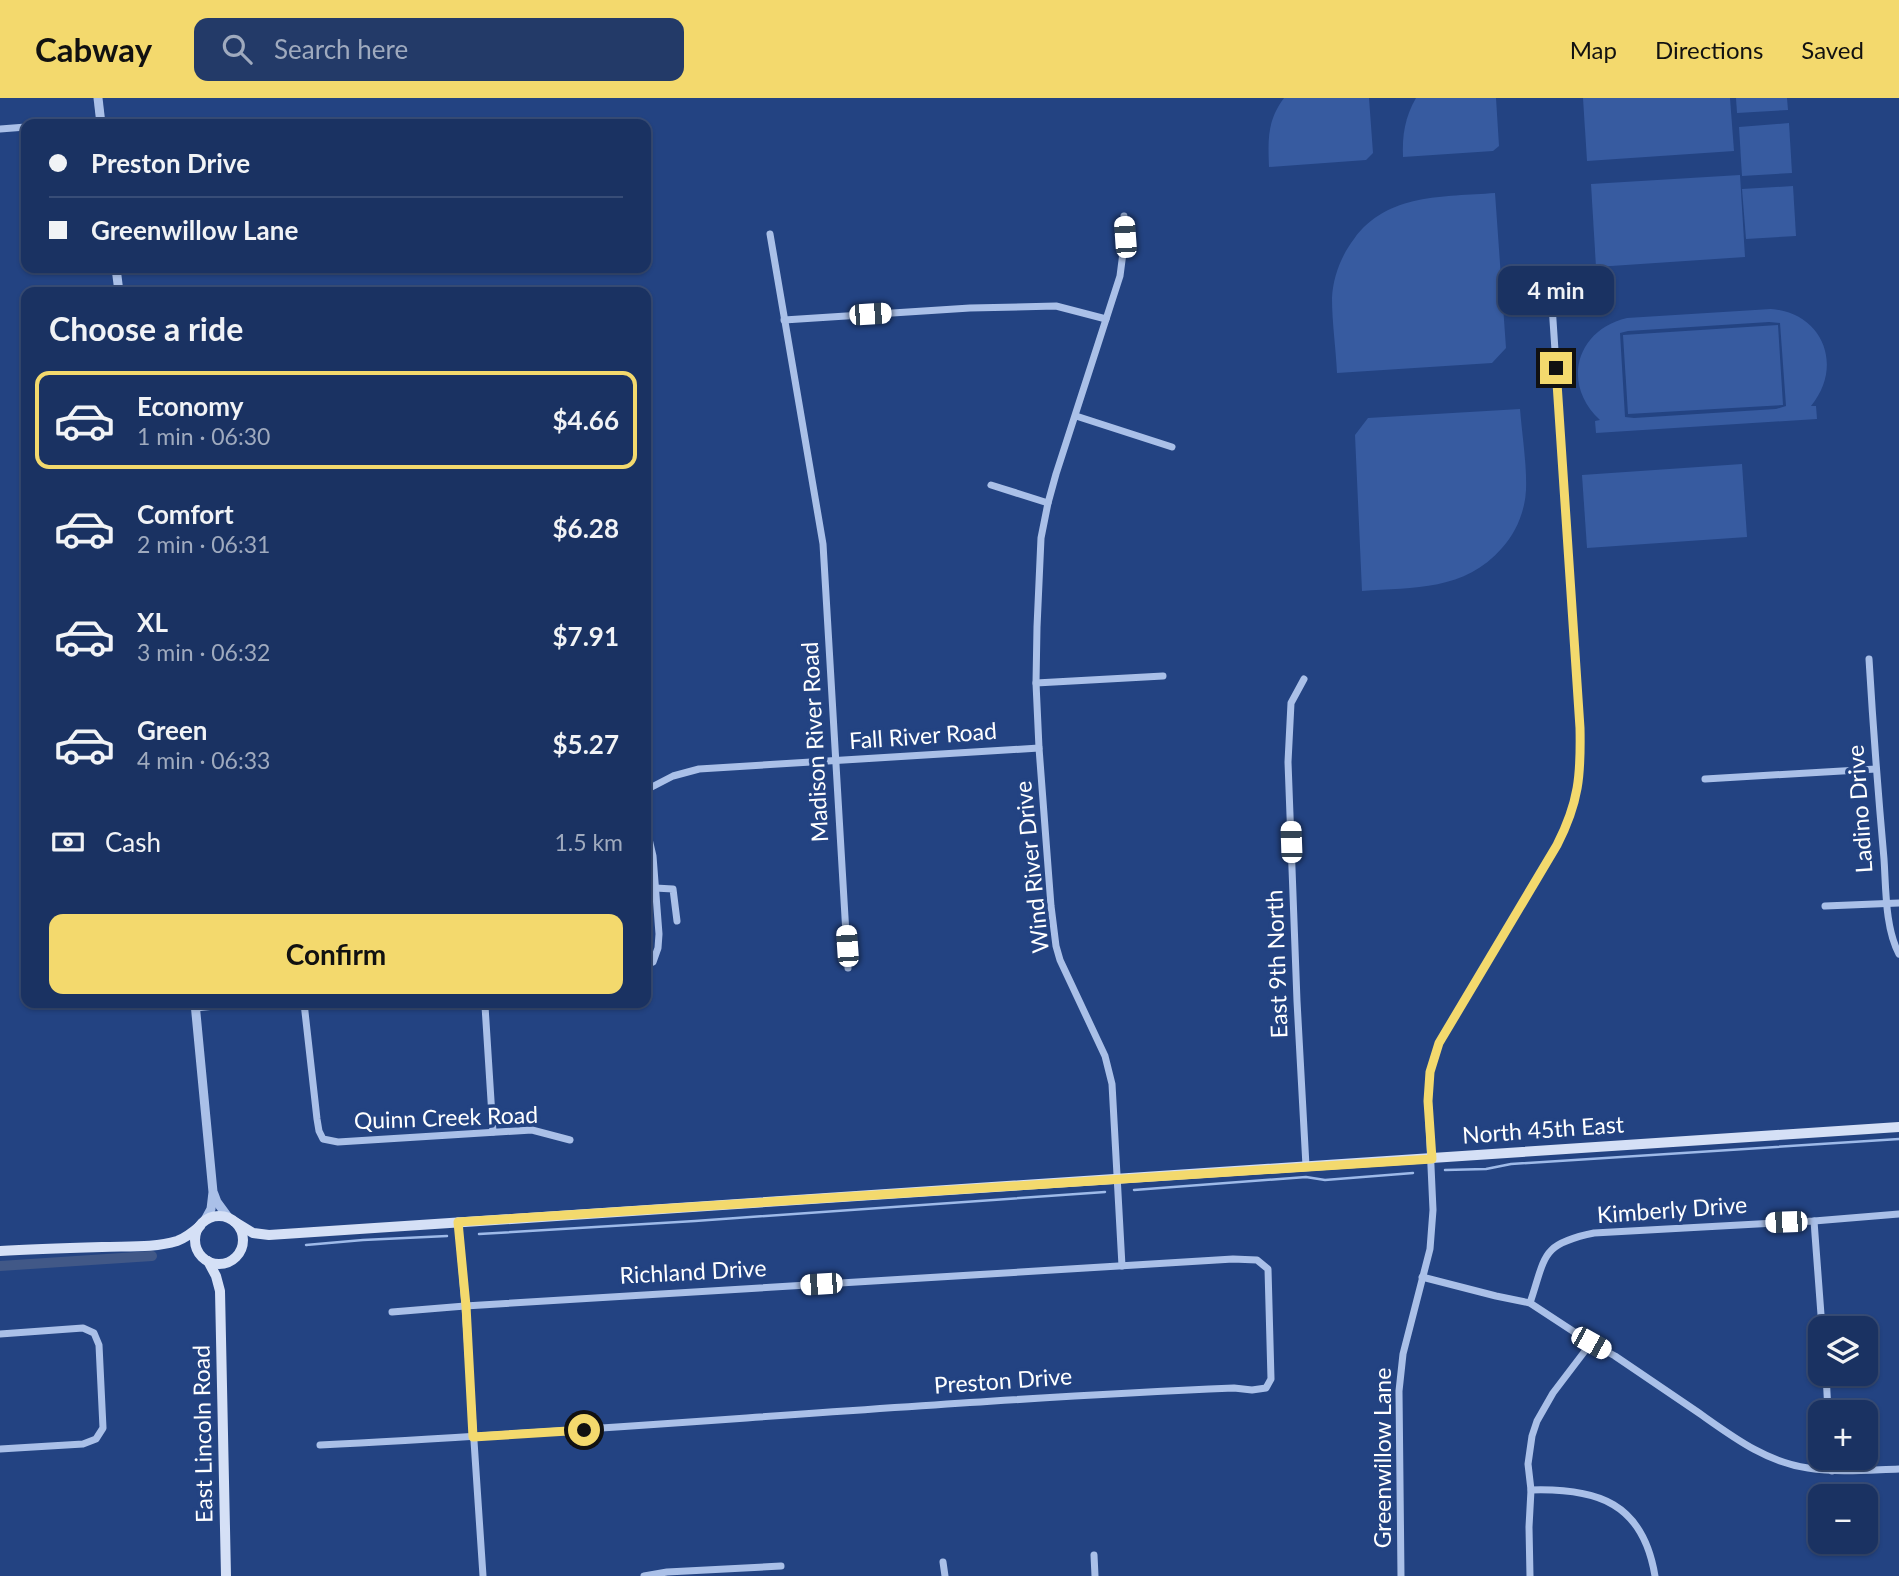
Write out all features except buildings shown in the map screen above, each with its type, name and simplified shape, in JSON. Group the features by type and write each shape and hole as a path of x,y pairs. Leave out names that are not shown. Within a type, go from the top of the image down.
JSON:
{"main road":[{"name":"North 45th East","path":"231,1219 253,1233 269,1235 1899,1127"},
{"path":"0,1251 167,1243 190,1235 202,1223 220,1216 231,1219 243,1235 241,1250 232,1260 220,1264 205,1259 191,1248 167,1243"},
{"path":"202,1223 195,1241 205,1259"},
{"name":"North 45th East","path":"241,1250 253,1240 269,1235"},
{"name":"East Lincoln Road","path":"205,1259 216,1276 220,1291"},
{"name":"East Lincoln Road","path":"226,1576 220,1291 224,1272 232,1260"}],"street":[{"path":"98,98 101,119"},
{"path":"0,129 21,127"},
{"path":"1124,216 1121,276 1048,503 1041,538 1036,683 1163,676"},
{"name":"Madison River Road","path":"770,234 823,544 848,968"},
{"name":"Greenwillow Lane","path":"1402,1576 1399,1391 1403,1354 1430,1250 1433,1210 1428,1101 1430,1072 1439,1043 1557,845 1577,796 1581,759 1580,728 1551,290"},
{"path":"784,320 970,308 1056,306 1106,319"},
{"path":"1076,416 1172,447"},
{"path":"991,485 1048,503"},
{"name":"Ladino Drive","path":"1869,659 1887,904 1893,939 1899,954"},
{"name":"East 9th North","path":"1304,679 1291,703 1288,762 1306,1166"},
{"name":"Wind River Drive","path":"1036,683 1056,946 1105,1056 1110,1074 1116,1127 1116,1178 1122,1266"},
{"name":"Fall River Road","path":"651,787 673,776 699,769 1039,748"},
{"path":"1705,779 1876,769"},
{"path":"651,848 659,948 651,963"},
{"path":"655,888 673,890 677,920"},
{"path":"1825,906 1899,903"},
{"path":"195,1008 213,1192 216,1202 231,1219"},
{"name":"Quinn Creek Road","path":"305,1008 318,1131 323,1139 338,1142 532,1130 570,1140"},
{"path":"485,1008 493,1132"},
{"path":"202,1223 211,1209 213,1192"},
{"name":"Kimberly Drive","path":"1530,1303 1547,1254 1555,1245 1568,1238 1594,1233 1899,1214"},
{"path":"1814,1221 1821,1316"},
{"path":"458,1222 483,1576"},
{"name":"Preston Drive","path":"473,1437 1110,1393 1266,1388 1271,1380 1272,1369 1268,1269 1257,1260 1233,1259 1122,1266"},
{"name":"Richland Drive","path":"392,1312 1122,1266"},
{"path":"1422,1277 1530,1303 1615,1356 1748,1447 1773,1459 1806,1468 1832,1471 1899,1469"},
{"path":"0,1334 83,1328 94,1333 99,1345 103,1428 96,1438 83,1444 0,1449"},
{"path":"1530,1576 1531,1490 1528,1464 1532,1436 1553,1392 1591,1343"},
{"path":"320,1445 473,1437"},
{"path":"1531,1490 1573,1491 1593,1495 1625,1511 1636,1523 1648,1549 1655,1576"},
{"path":"1094,1555 1095,1576"},
{"path":"943,1562 945,1576"},
{"path":"644,1576 781,1566"}],"shaded area":[{"path":"1284,98 1369,98 1373,153 1366,160 1269,167 1270,131 1274,115"},
{"path":"1416,98 1496,98 1499,146 1493,151 1403,157 1405,126"},
{"path":"1583,98 1730,98 1734,151 1587,161"},
{"path":"1736,98 1787,98 1788,110 1737,113"},
{"path":"1789,123 1792,173 1742,176 1739,127"},
{"path":"1740,175 1745,257 1596,267 1591,184"},
{"path":"1793,186 1796,236 1746,239 1742,189"},
{"path":"1495,193 1506,348 1492,363 1337,373 1332,298 1334,282 1345,252 1367,224 1400,205 1418,200"},
{"path":"1771,309 1804,320 1823,344 1827,359 1821,391 1811,406 1816,406 1817,419 1596,433 1595,421 1600,420 1588,406 1581,391 1578,375 1580,360 1586,346 1596,334 1610,324 1627,318","holes":["1780,323 1786,406 1776,409 1625,417 1620,333"]},
{"path":"1778,325 1783,405 1628,414 1623,335"},
{"path":"1520,409 1526,470 1525,498 1522,514 1502,548 1472,572 1455,579 1419,587 1362,591 1355,435 1368,418"},
{"path":"1742,464 1747,537 1587,548 1582,475"}],"waterway":[{"path":"1445,1170 1899,1139"},
{"path":"1134,1190 1306,1177 1325,1180 1413,1173"},
{"path":"479,1234 1105,1192"},
{"path":"306,1245 447,1236"},
{"path":"0,1266 152,1256"}],"route":[{"path":"584,1430 473,1437 466,1306 458,1222 1432,1159 1428,1101 1430,1072 1439,1043 1557,845 1577,796 1581,759 1580,728 1556,368"}]}
